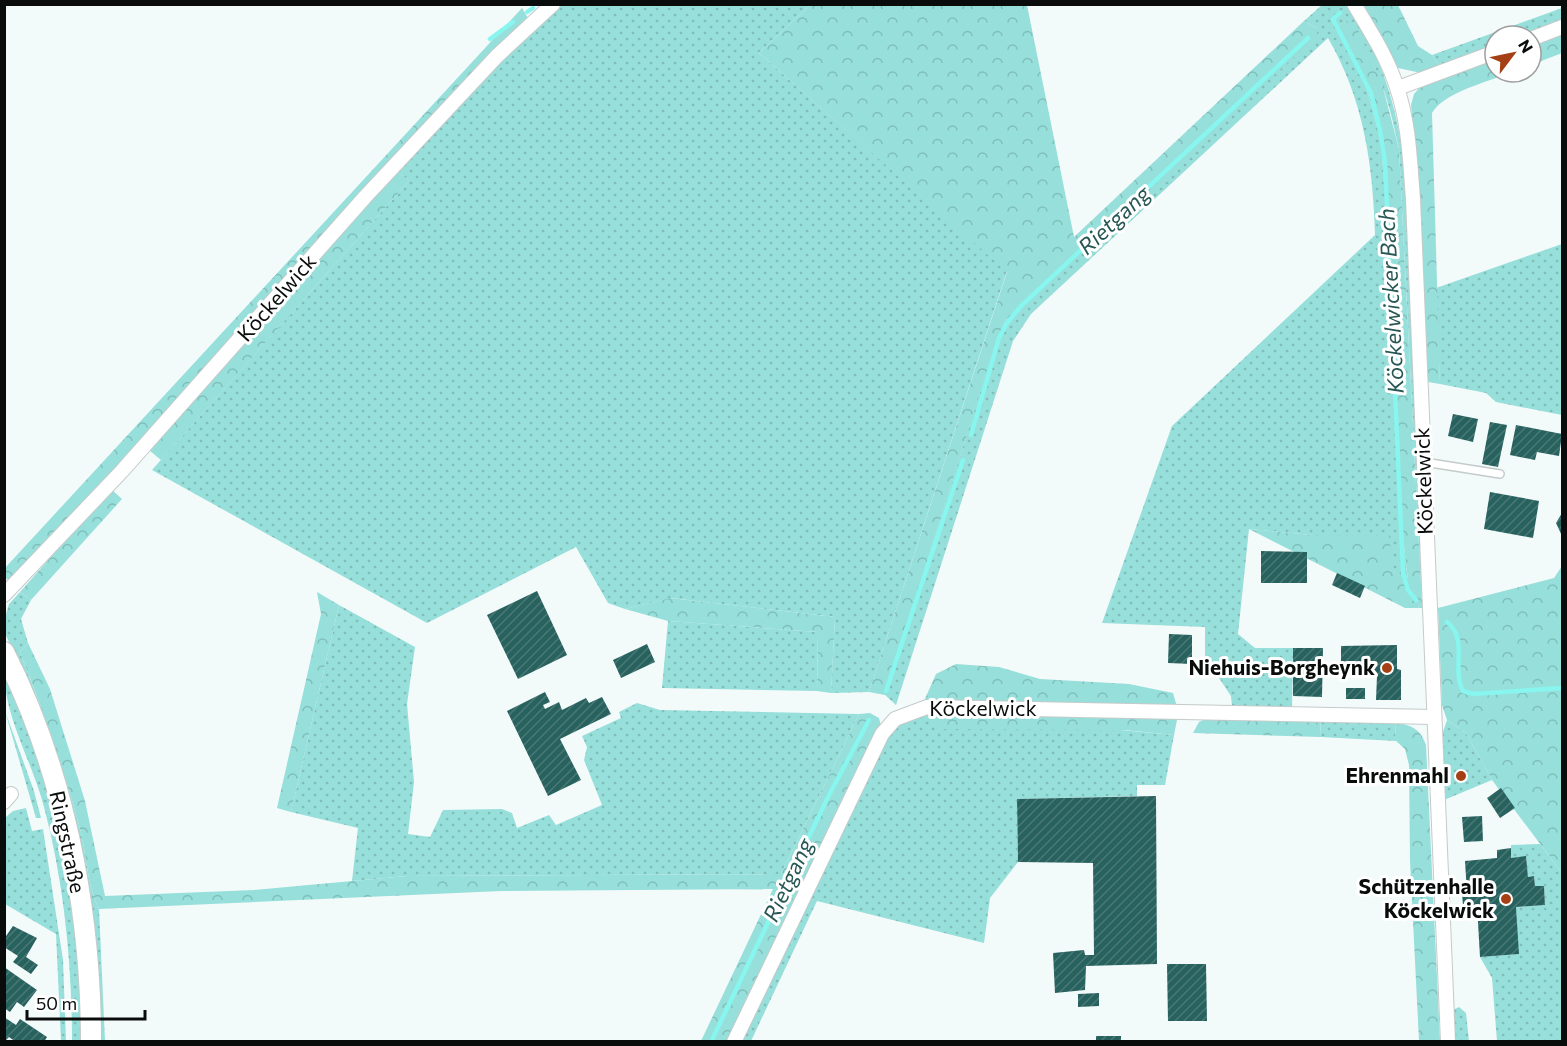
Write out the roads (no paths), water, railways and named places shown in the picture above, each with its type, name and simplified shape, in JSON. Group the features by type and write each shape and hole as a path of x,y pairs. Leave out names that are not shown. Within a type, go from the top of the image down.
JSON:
{"main road":[{"name":"Ringstraße","path":"4,652 47,756 62,811 82,915 90,999 91,1041"}],"street":[{"name":"Köckelwick","path":"4,595 122,471 381,180 497,56 553,4"},
{"name":"Köckelwick","path":"1354,4 1383,52 1398,88 1408,138 1413,199 1448,1041"},
{"path":"1543,34 1563,27"},
{"path":"1398,88 1483,56"},
{"name":"Köckelwick","path":"734,1041 882,734 894,719 927,707 1434,717"}],"lane":[{"path":"1424,462 1500,474"}],"waterway":[{"path":"527,12 533,8"},
{"name":"Köckelwicker Bach","path":"1340,13 1333,19 1371,93 1385,162 1403,573 1408,590 1416,600"},
{"path":"490,39 513,22"},
{"name":"Rietgang","path":"971,435 999,338 1007,323 1021,306 1308,38"},
{"name":"Rietgang","path":"886,691 963,460"},
{"name":"Köckelwicker Bach","path":"1447,622 1454,629 1457,637 1459,673 1463,691 1473,694 1562,688"},
{"name":"Rietgang","path":"711,1042 828,797 869,720"}],"place":[{"name":"Niehuis-Borgheynk","path":"1387,668"},
{"name":"Ehrenmahl","path":"1461,776"},
{"name":"Schützenhalle Köckelwick","path":"1506,899"}]}
